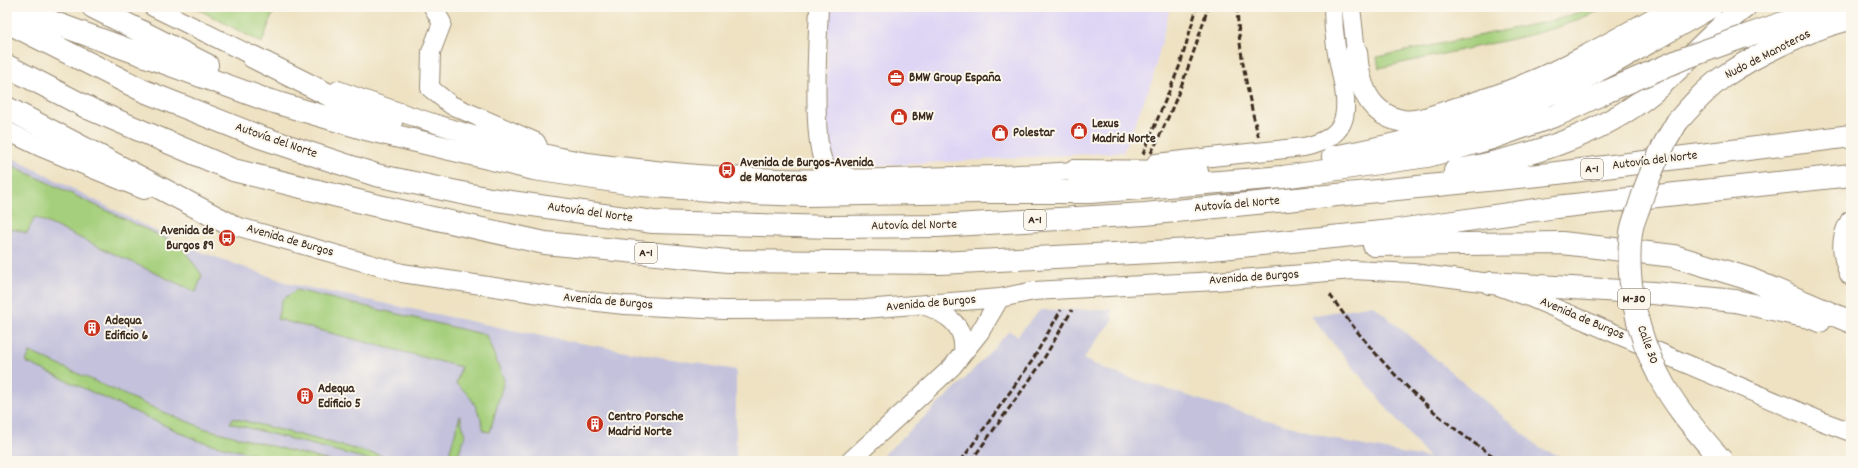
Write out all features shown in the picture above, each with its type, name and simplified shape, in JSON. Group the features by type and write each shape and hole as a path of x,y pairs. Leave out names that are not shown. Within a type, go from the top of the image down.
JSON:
{"highway":[{"path":"21,7 52,22 264,99 366,129 536,160"},
{"path":"93,7 199,61 366,129"},
{"path":"1356,52 1360,82 1368,99 1380,111 1391,116 1404,121 1418,120 1476,103 1524,86 1582,58 1676,7"},
{"path":"1659,35 1700,7"},
{"path":"978,192 1114,181 1318,160 1436,135 1495,116 1557,90 1586,76 1710,7"},
{"path":"1332,196 1532,154 1584,134 1607,122 1652,92 1745,7"},
{"path":"253,57 367,114 536,160 641,185 750,193 822,195 978,192 1090,192 1148,189 1283,178 1427,156 1492,138 1557,115 1682,59 1743,36 1835,8 1847,7"},
{"name":"Nudo de Manoteras","path":"1677,122 1705,92 1723,78 1750,61 1812,31 1836,22 1851,19"},
{"name":"Autovía del Norte","path":"7,22 144,90 260,137 376,175 490,200 645,221 825,227 937,226 1145,214 1549,174 1851,136"},
{"name":"A-1","path":"7,66 90,108 234,170 374,205 545,243 728,261 940,263 1211,249 1392,231 1556,207 1851,175"},
{"path":"7,108 229,224"},
{"name":"Calle 30","path":"1677,122 1657,156 1646,183 1631,232 1630,265 1634,304 1640,331 1650,359 1659,378 1690,424 1722,461"},
{"path":"1074,171 1196,172"},
{"path":"1851,222 1844,234 1845,261 1851,274"},
{"path":"1316,239 1339,247 1562,243 1674,256 1750,279 1851,322"},
{"path":"1490,283 1653,293 1735,301 1809,317 1851,335"}],"street":[{"path":"153,7 253,57"},
{"path":"433,7 442,23 431,52 430,88 451,105 536,142 538,146 536,160 577,160 674,173 754,178 853,179 1074,171 1227,157 1304,147 1320,143 1333,134 1342,124 1345,112 1343,85 1336,47 1333,7"},
{"path":"754,178 806,169 814,156 818,134 819,7"},
{"path":"1351,7 1356,52"},
{"name":"Avenida de Burgos","path":"7,131 40,147 229,224 402,273 580,300 624,305 724,310 866,309 1000,298 1034,291 1216,281 1353,270 1413,273 1490,283 1529,297 1821,421 1851,432"},
{"path":"818,134 824,165 828,169 853,179"},
{"path":"850,461 952,368 963,353 968,350 1000,298"},
{"path":"923,305 939,311 952,320 959,329 964,342 963,353"}],"shaded area":[{"path":"828,7 1170,7 1152,81 1123,152 837,168 826,156"},
{"path":"7,155 185,246 291,284 551,338 736,370 736,461 7,461"},
{"path":"1373,305 1540,448 1573,461 877,461 962,382 1009,331 1017,336 1040,310 1111,309 1113,319 1083,359 1112,372 1239,412 1349,443 1429,458 1310,316"}],"green space":[{"path":"194,7 275,7 262,43"},
{"path":"1593,7 1609,7 1559,27 1526,36 1379,68 1377,57 1559,19"},
{"path":"9,164 181,246 202,275 196,292 35,217 27,233 13,229 7,232 7,166"},
{"path":"296,290 486,335 504,380 490,432 484,431 475,405 467,394 456,384 461,367 277,319 282,300"},
{"path":"30,352 156,409 206,429 330,461 280,461 199,441 26,362"},
{"path":"460,416 465,435 456,461 447,461"},
{"path":"233,418 402,461 374,461 230,423"}],"railway":[{"path":"1143,154 1180,65 1197,7"},
{"path":"1151,153 1160,136 1183,82 1208,7"},
{"path":"1237,7 1245,73 1259,139"},
{"path":"1330,295 1366,343 1407,387 1452,426 1501,461"},
{"path":"961,461 1032,361 1061,310"},
{"path":"971,461 1039,367 1072,310"}],"place":[{"name":"BMW Group España","path":"896,78"},
{"name":"BMW","path":"899,117"},
{"name":"Lexus Madrid Norte","path":"1079,131"},
{"name":"Polestar","path":"1000,133"},
{"name":"Avenida de Burgos-Avenida de Manoteras","path":"727,170"},
{"name":"Avenida de Burgos 89","path":"227,238"},
{"name":"Adequa Edificio 6","path":"92,328"},
{"name":"Adequa Edificio 5","path":"305,396"},
{"name":"Centro Porsche Madrid Norte","path":"595,424"}]}
